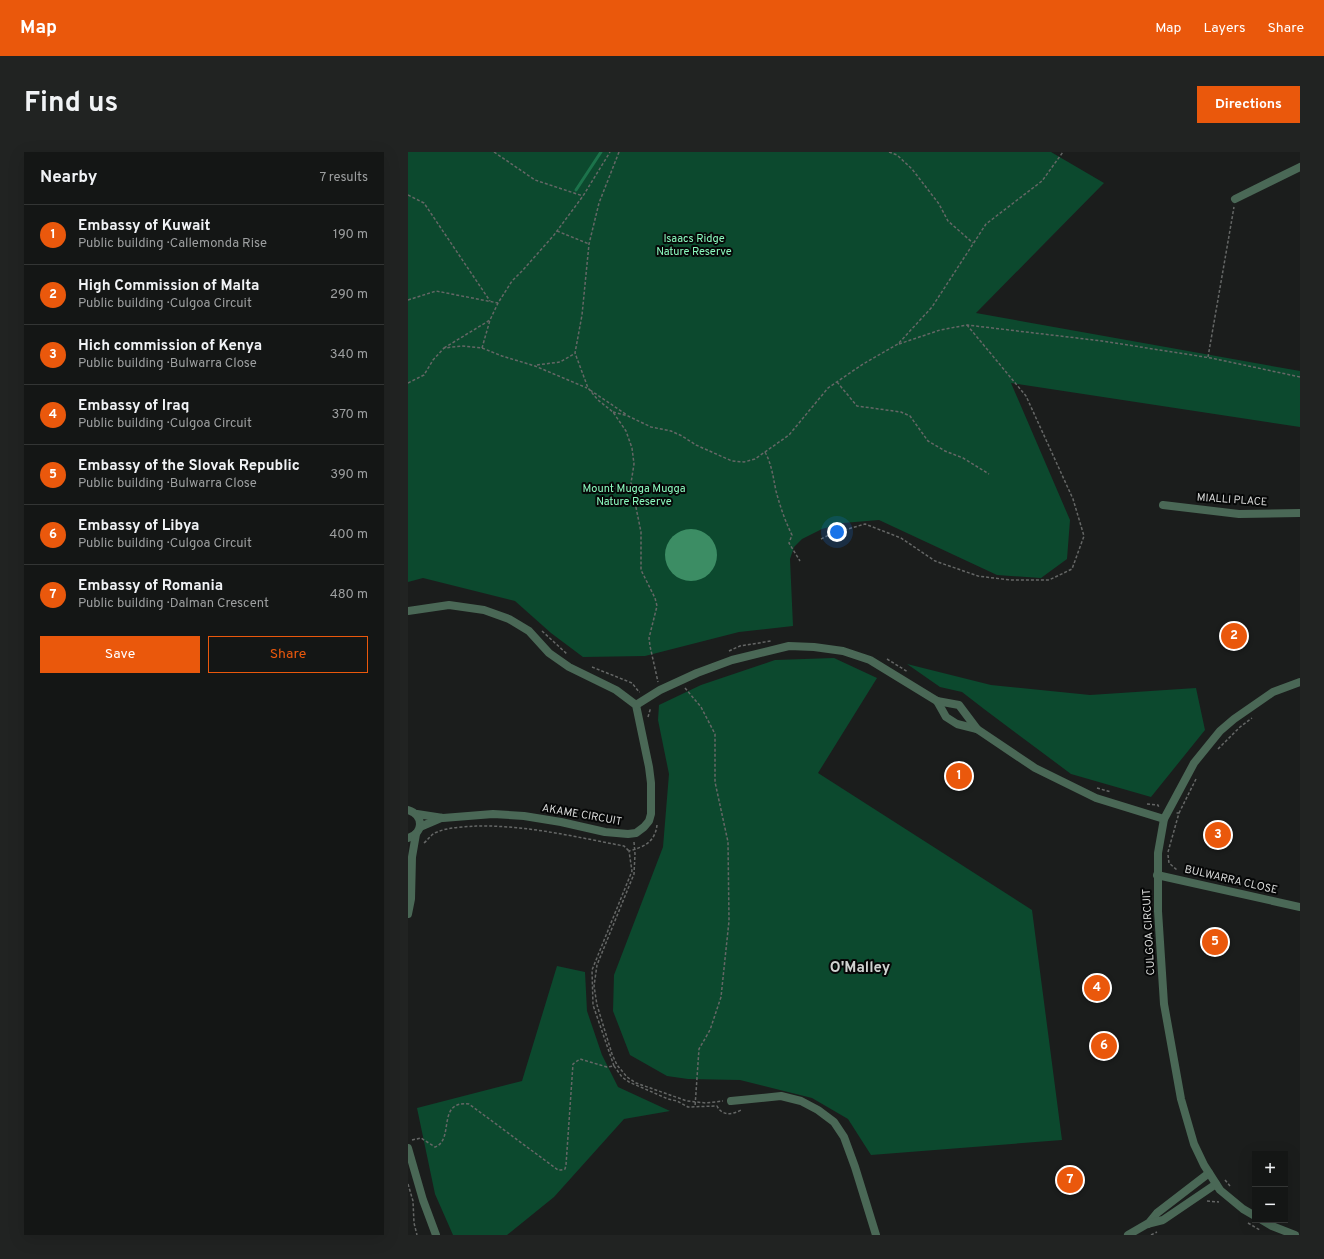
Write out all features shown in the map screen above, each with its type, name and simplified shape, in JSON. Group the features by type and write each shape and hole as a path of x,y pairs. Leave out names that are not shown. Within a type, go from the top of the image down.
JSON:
{"street":[{"path":"1235,199 1300,167"},
{"name":"MIALLI PLACE","path":"1163,505 1239,514 1300,513"},
{"path":"408,611 449,605 484,610 509,619 529,631 549,653 569,667 616,690 636,705 644,700 659,686 732,660 754,654 789,646 814,647 843,651 870,660 937,701 959,706 976,729"},
{"name":"CULGOA CIRCUIT","path":"1252,1214 1243,1209 1220,1190 1216,1184 1194,1144 1183,1106 1164,1004 1158,911 1158,853 1164,819 1194,763 1220,732 1234,719 1274,692 1300,682"},
{"path":"937,701 946,717 957,724 976,729 1035,768 1096,798 1164,819"},
{"name":"AKAME CIRCUIT","path":"416,814 443,818 493,814 524,816 561,822 605,832 620,834 633,833 644,827 649,821 651,814 649,767 636,705"},
{"path":"408,810 416,814 420,822 414,833 411,851 411,899 408,914"},
{"name":"AKAME CIRCUIT","path":"414,833 443,818"},
{"name":"BULWARRA CLOSE","path":"1157,874 1300,907"},
{"path":"731,1101 781,1096 801,1101 818,1110 834,1122 844,1137 876,1235"},
{"path":"408,1148 423,1200 436,1235"},
{"path":"1147,1224 1157,1213 1209,1173"},
{"path":"1128,1235 1147,1224 1163,1220 1216,1184"},
{"path":"1267,1223 1295,1235"}],"path":[{"path":"494,152 535,180 583,196"},
{"path":"482,348 490,320 498,302 512,281 556,231 583,196 610,152"},
{"path":"619,152 599,203 589,244 582,315 575,353 588,388 598,400 613,412 626,431 632,448 634,464 631,483 641,532 641,570 655,598 657,606 649,638 659,686 652,685"},
{"path":"889,152 897,155 912,169 939,204 948,221 973,243"},
{"path":"898,344 932,307 986,224 1042,181 1064,152"},
{"path":"408,194 424,203 490,301"},
{"path":"1208,358 1235,199"},
{"path":"556,231 589,244"},
{"path":"408,300 436,291 498,302"},
{"path":"408,382 424,375 433,360 444,348 490,320"},
{"path":"821,539 831,534 865,524 901,538 935,561 978,576 1010,580 1049,580 1072,569 1084,536 1073,499 1026,396 967,326"},
{"path":"444,348 462,346 482,348 535,366 588,388 628,416 651,427 671,431 696,445 732,461 744,462 755,459 788,435 828,388 863,364 898,344 940,330 967,326 1102,341 1208,358 1300,377"},
{"path":"535,366 560,362 575,353"},
{"path":"837,382 857,406 901,412 910,416 928,441 945,451 963,458 989,474"},
{"path":"613,412 628,416"},
{"path":"765,452 771,463 776,490 785,522 792,535 789,543 800,561"},
{"path":"538,628 568,655"},
{"path":"726,652 740,646 776,640"},
{"path":"887,659 912,674"},
{"path":"587,665 632,683 650,710 648,717"},
{"path":"678,680 701,707 715,734 715,782 728,842 729,921 722,997 710,1030 699,1049 695,1107"},
{"path":"639,692 645,689"},
{"path":"1217,749 1240,727 1257,714"},
{"path":"1183,880 1185,873 1177,870 1169,863 1167,854 1179,813 1199,774"},
{"path":"1094,787 1115,794"},
{"path":"1143,803 1158,805 1159,808 1179,813"},
{"path":"629,851 643,847 656,834 658,821"},
{"path":"411,851 425,842 430,835 437,831 486,826 540,830 624,846 629,851 632,871 592,970 593,1005 614,1066 622,1077 629,1082 668,1099 677,1101 688,1107 717,1106 721,1112 728,1114 735,1113 742,1108"},
{"path":"633,833 635,849 634,874 597,965 594,986 596,1006 617,1065 627,1077 636,1083 670,1096 687,1101 706,1103 731,1101"},
{"path":"408,1141 421,1138 435,1147 439,1145 442,1141 450,1111 454,1106 461,1103 469,1104 558,1170 565,1169 573,1064 580,1059 608,1067 614,1066"},
{"path":"1202,1201 1221,1202 1232,1188 1223,1178"},
{"path":"408,1184 413,1201 414,1223 417,1235"},
{"path":"1244,1220 1262,1232"},
{"path":"1151,1235 1158,1230"}],"green space":[{"name":"Mount Mugga Mugga Nature Reserve","path":"408,152 1051,152 1104,183 976,313 1300,371 1300,427 1011,383 1070,520 1067,559 1041,578 997,575 879,520 843,523 822,529 802,539 794,547 790,559 793,626 739,632 645,656 583,657 551,633 515,601 423,578 408,582"},
{"path":"834,658 877,678 818,773 1032,910 1062,1140 871,1155 848,1119 812,1098 740,1080 688,1079 667,1076 630,1055 613,1011 614,975 663,847 669,774 658,720 659,705 701,685 775,660"},
{"path":"907,664 991,685 1090,695 1196,688 1205,730 1151,797 1071,774 962,692 940,687"},
{"path":"557,966 585,972 587,1011 602,1055 618,1087 670,1111 624,1119 554,1197 507,1235 453,1235 435,1194 417,1108 522,1081"}],"building":[{"path":"686,529 696,529 710,536 717,550 717,560 710,574 696,581 686,581 676,577 669,570 665,560 665,550 669,540 676,533"}],"waterway":[{"path":"576,190 601,152"}],"place":[{"name":"High Commission of Malta","path":"1234,636"},
{"name":"Embassy of Kuwait","path":"959,776"},
{"name":"Hich commission of Kenya","path":"1218,835"},
{"name":"Embassy of the Slovak Republic","path":"1215,942"},
{"name":"Embassy of Iraq","path":"1097,988"},
{"name":"Embassy of Libya","path":"1104,1046"},
{"name":"Embassy of Romania","path":"1070,1180"}],"district":[{"name":"O'Malley","path":"860,968"}],"park label":[{"name":"Isaacs Ridge Nature Reserve","path":"694,245"}]}
